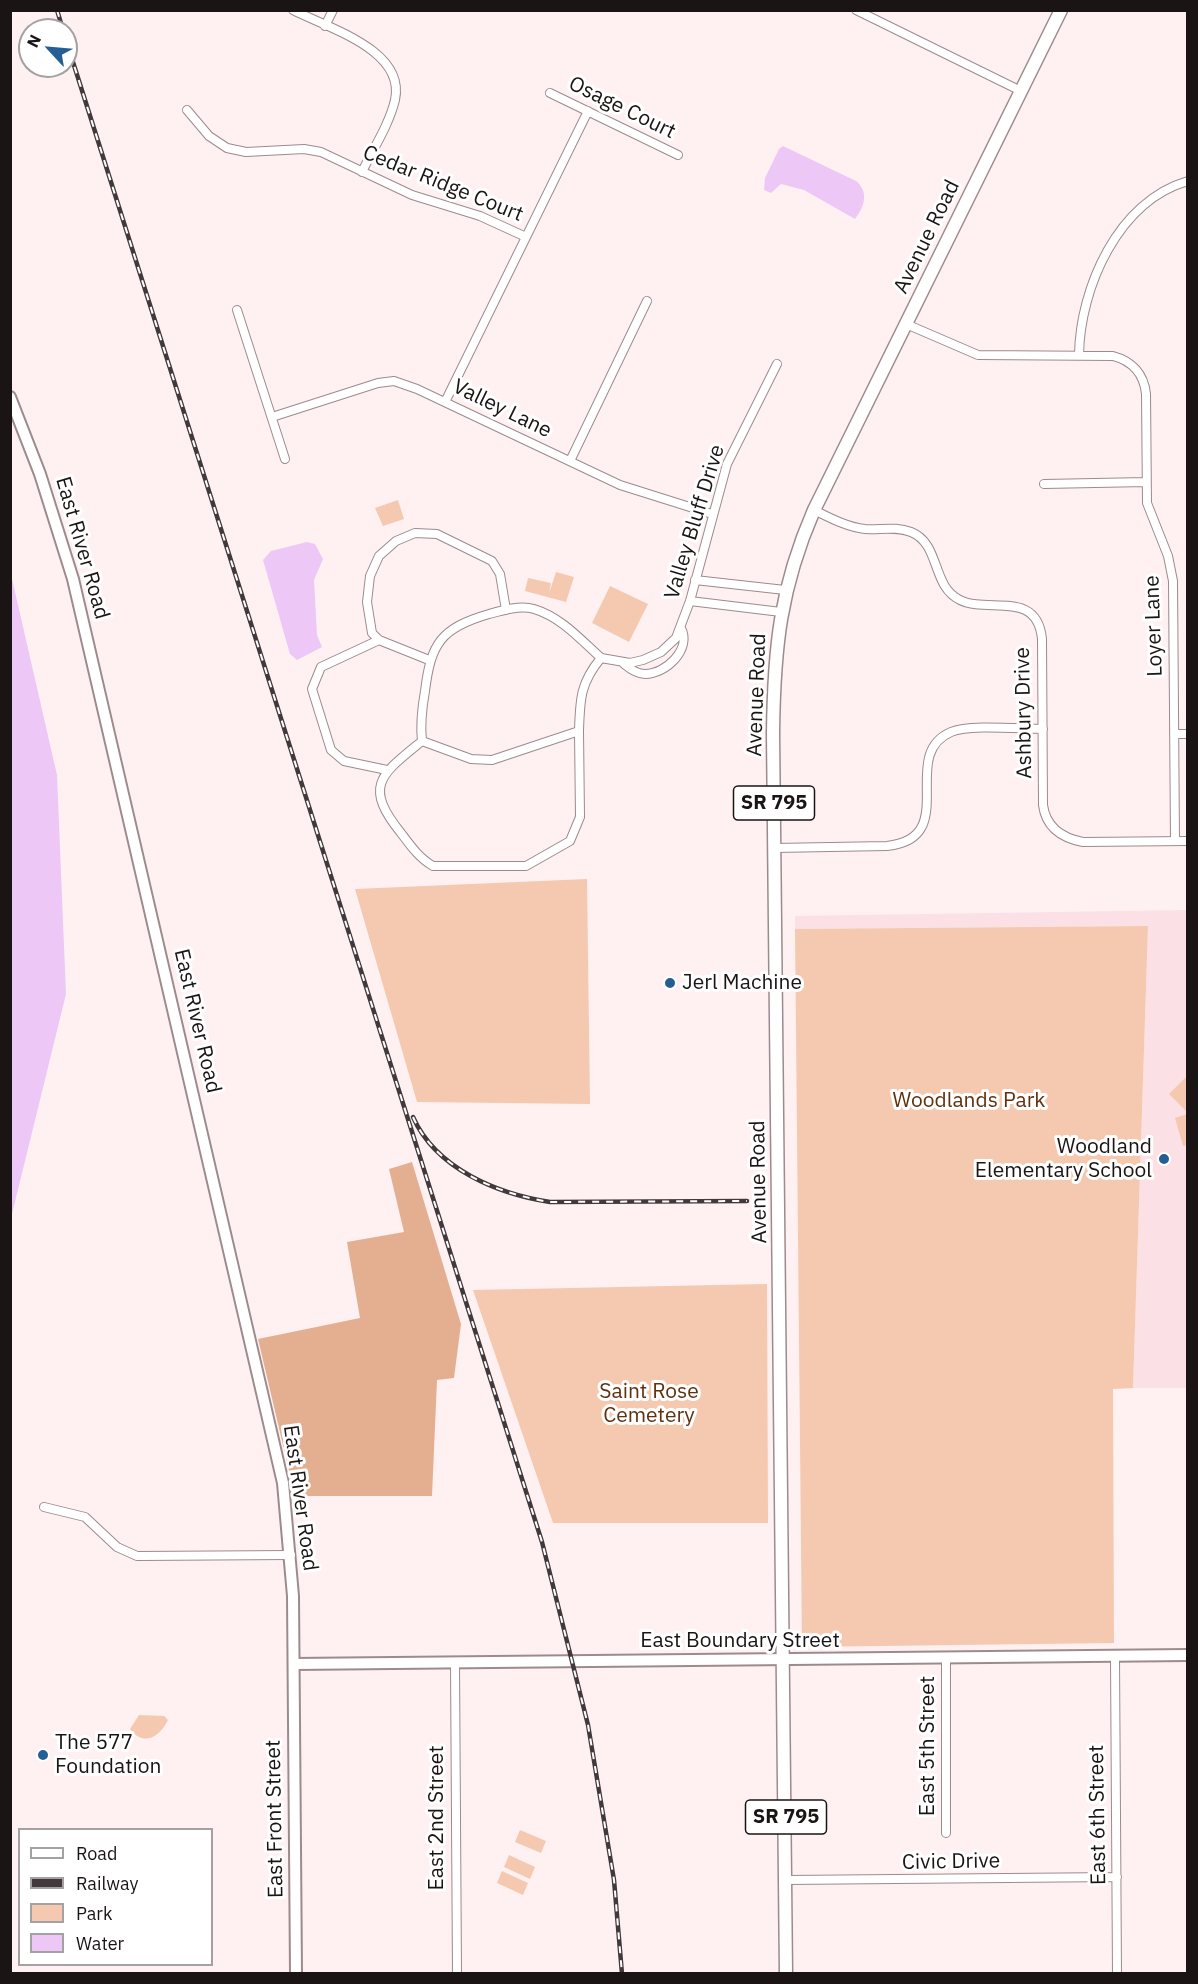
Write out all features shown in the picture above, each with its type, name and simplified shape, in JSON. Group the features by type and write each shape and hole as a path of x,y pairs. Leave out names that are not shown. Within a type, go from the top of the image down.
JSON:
{"main road":[{"name":"Avenue Road","path":"784,1660 774,848 774,685 781,612 785,590 814,510 1061,10"},
{"name":"East River Road","path":"10,397 54,517 80,609 277,1448 291,1555 294,1665"},
{"name":"East Boundary Street","path":"294,1665 1188,1655"},
{"name":"SR 795","path":"784,1660 786,1974"},
{"name":"East Front Street","path":"294,1665 296,1974"}],"street":[{"path":"292,10 379,55 391,69 396,96 393,108 362,172"},
{"path":"325,26 333,10"},
{"path":"856,10 1021,91"},
{"name":"Osage Court","path":"550,93 678,156"},
{"name":"Cedar Ridge Court","path":"187,110 209,136 227,148 258,152 312,149 412,195 480,216 526,237"},
{"path":"445,402 588,111"},
{"path":"1079,356 1080,329 1087,299 1119,231 1133,213 1152,196 1188,181"},
{"path":"570,461 647,301"},
{"path":"237,310 285,459"},
{"name":"Loyer Lane","path":"906,324 978,355 1119,357 1134,367 1141,376 1146,394 1147,503 1168,556 1173,581 1175,841"},
{"name":"Valley Bluff Drive","path":"623,663 652,657 670,643 681,628 727,464 777,364"},
{"name":"Valley Lane","path":"272,417 390,381 406,384 643,493 712,514"},
{"path":"1044,484 1146,482"},
{"name":"Ashbury Drive","path":"814,510 854,527 910,532 926,544 941,580 953,596 971,604 1018,607 1033,617 1042,639 1044,811 1057,832 1083,842 1188,841"},
{"path":"429,660 379,640 372,633 367,609 367,588 372,570 386,548 415,533 437,534 492,561 500,574 506,610"},
{"path":"695,580 785,590"},
{"path":"690,601 781,612"},
{"name":"Valley Bluff Drive","path":"422,741 420,726 429,660 441,640 456,627 471,619 506,610 535,609 566,626 601,658 623,663 641,673 654,672 663,667 682,650 684,637 681,628"},
{"path":"379,640 321,667 312,689 328,742 337,756 344,761 387,770"},
{"path":"579,731 492,760 471,759 422,741 387,770 380,787 382,807 427,862 433,866 525,866 570,841 576,832 580,817 580,698 588,674 601,658"},
{"path":"774,848 887,846 905,843 917,834 924,822 927,761 935,745 943,736 960,730 1043,729"},
{"path":"1174,734 1188,734"},
{"path":"44,1507 67,1510 85,1517 117,1547 137,1556 148,1558 291,1555"},
{"name":"East 6th Street","path":"1114,1657 1118,1974"},
{"name":"East 5th Street","path":"946,1659 946,1833"},
{"name":"East 2nd Street","path":"455,1663 457,1974"},
{"name":"Civic Drive","path":"786,1880 1117,1877"}],"shaded area":[{"name":"Woodland Elementary School","path":"1187,910 1187,1388 1133,1388 1148,926 795,929 795,916"},
{"path":"412,1162 461,1324 454,1378 437,1380 432,1496 295,1496 258,1339 360,1318 347,1242 404,1232 389,1169"}],"green space":[{"path":"398,500 404,519 383,526 375,508"},
{"path":"556,572 574,577 566,602 525,591 528,578 551,583 549,593"},
{"path":"610,586 648,604 629,642 592,623"},
{"path":"587,879 590,1104 417,1102 355,889"},
{"name":"Woodlands Park","path":"1148,926 1133,1388 1113,1389 1114,1643 802,1647 795,929"},
{"path":"1188,1077 1187,1112 1169,1094"},
{"path":"1187,1114 1187,1145 1183,1146 1175,1118"},
{"name":"Saint Rose Cemetery","path":"767,1284 768,1523 553,1523 473,1290"},
{"path":"139,1715 164,1716 168,1720 156,1735 146,1739 140,1738 130,1729"},
{"path":"520,1830 546,1841 541,1853 515,1842"},
{"path":"509,1855 535,1867 530,1879 504,1867"},
{"path":"502,1871 528,1883 523,1895 497,1883"}],"water":[{"path":"783,146 860,185 864,199 855,219 804,190 781,184 771,193 764,190 765,178 779,149"},
{"path":"307,542 315,544 323,559 314,580 317,635 322,647 297,660 290,654 263,560 271,551"},
{"path":"10,570 57,775 66,994 11,1218"}],"railway":[{"path":"57,10 59,18"},
{"path":"78,78 542,1542 588,1725 614,1880 622,1974"},
{"path":"413,1117 423,1135 453,1165 471,1176 510,1193 550,1202 747,1201"}],"place":[{"name":"Jerl Machine","path":"670,983"},
{"name":"Woodland Elementary School","path":"1164,1159"},
{"name":"The 577 Foundation","path":"43,1755"}]}
